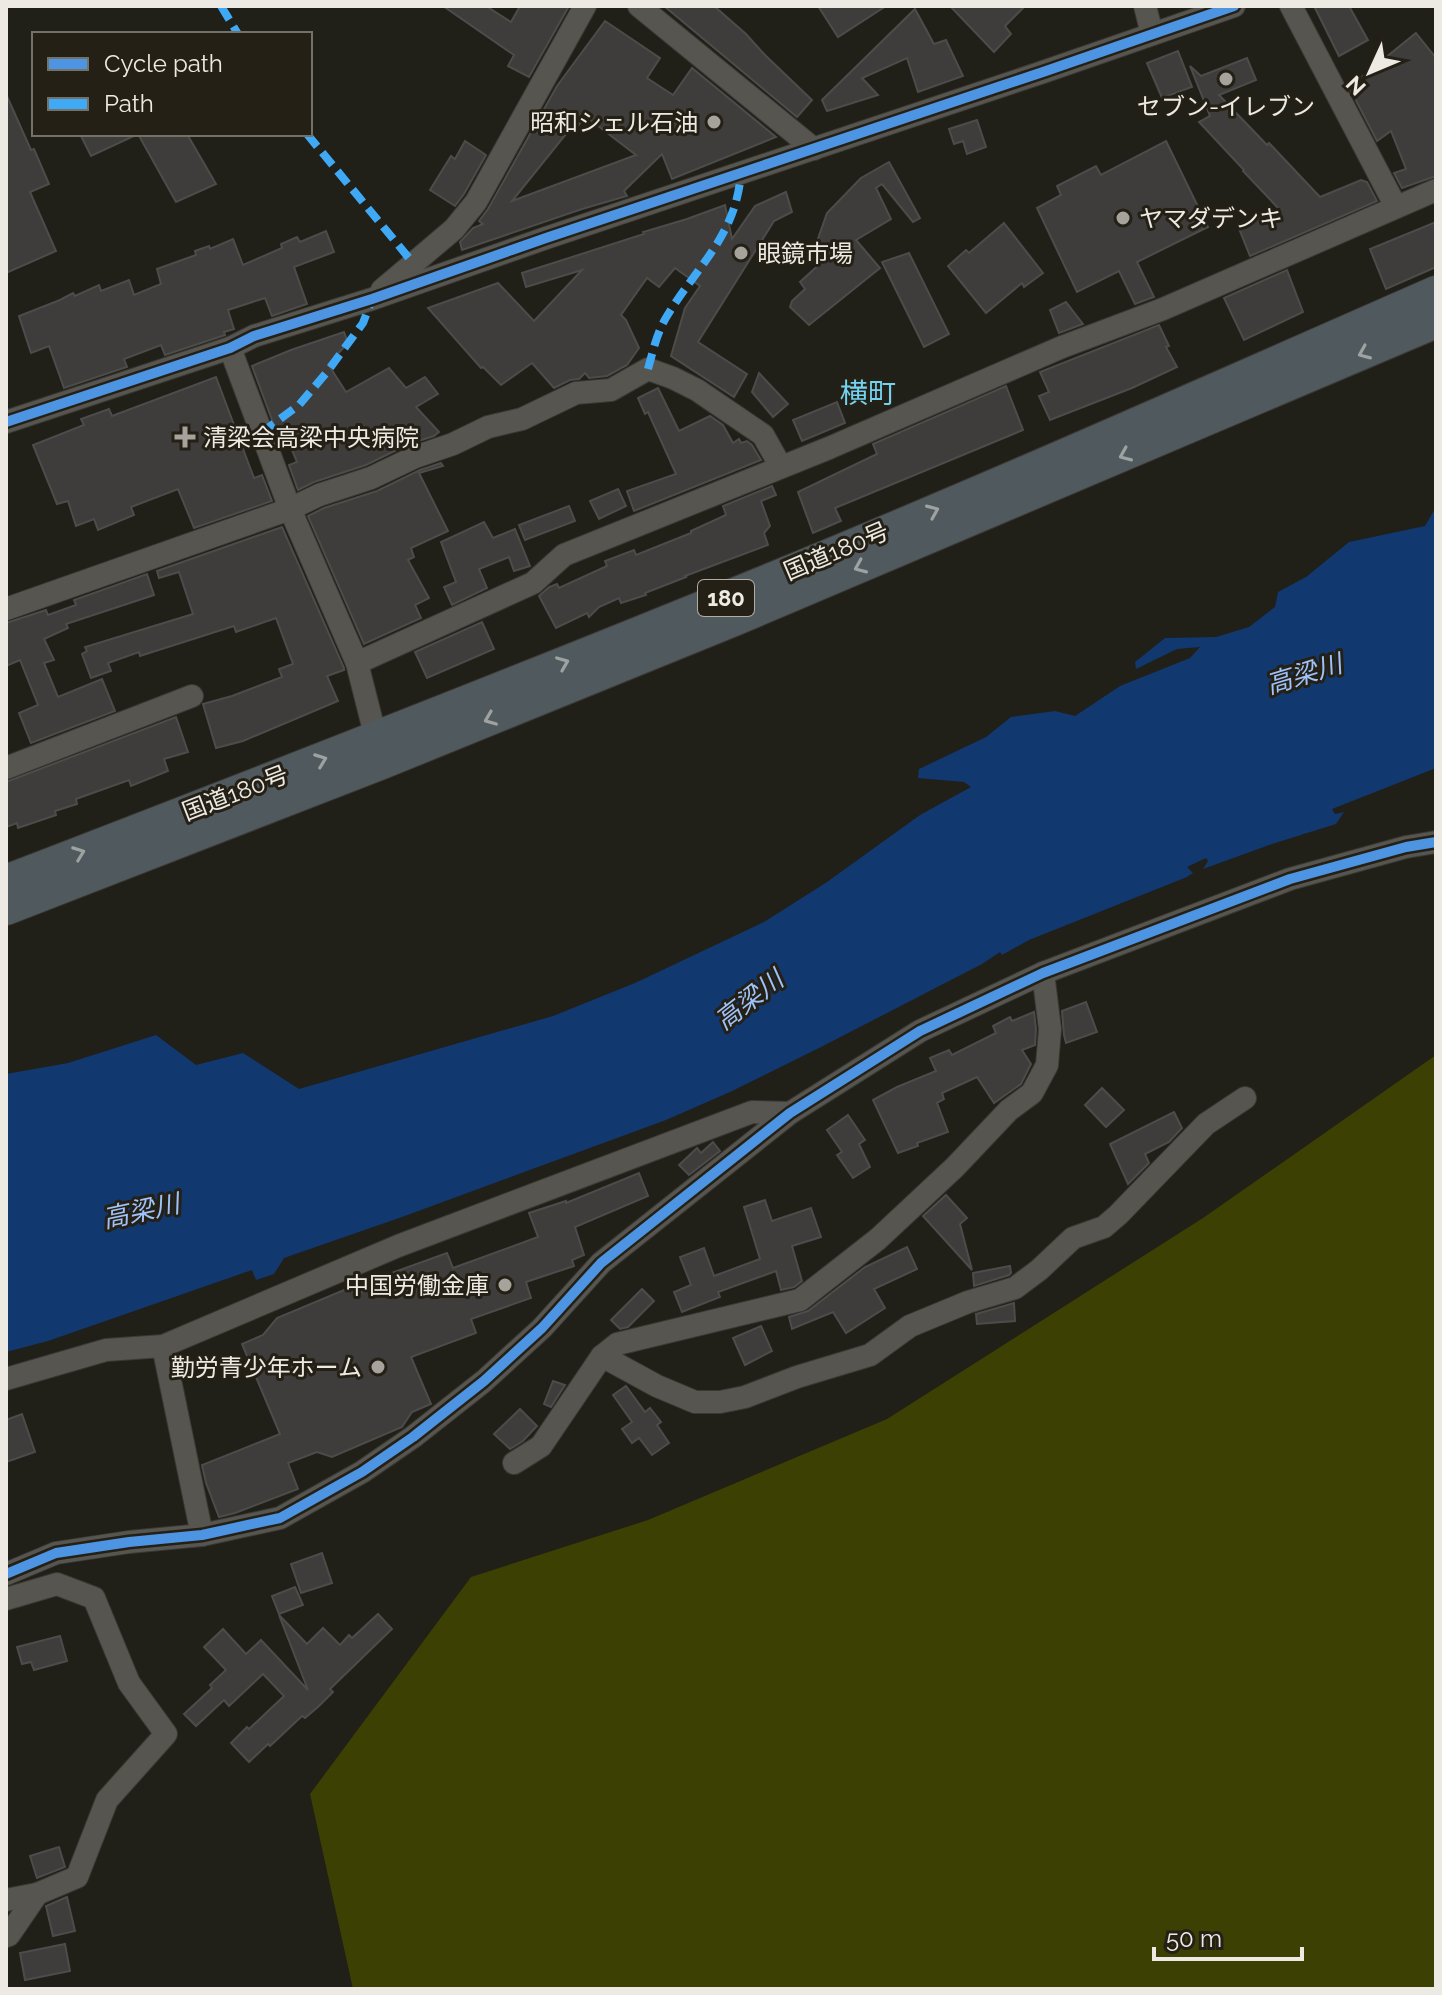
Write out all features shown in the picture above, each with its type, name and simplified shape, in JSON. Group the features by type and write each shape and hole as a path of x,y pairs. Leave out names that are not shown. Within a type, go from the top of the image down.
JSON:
{"highway":[{"name":"国道180号","path":"6,909 379,751 725,598 1081,448 1436,292"},
{"name":"国道180号","path":"6,881 379,751 734,620 1436,322"}],"street":[{"path":"372,299 454,229 476,202 585,6"},
{"path":"639,6 814,149"},
{"path":"1145,6 1152,34"},
{"path":"1164,6 1180,24"},
{"path":"6,422 1234,6"},
{"path":"1291,6 1396,207"},
{"path":"357,663 533,583 564,555 781,467 1062,347 1163,309 1436,190"},
{"path":"230,348 290,509 357,663 379,751"},
{"path":"6,609 290,509 488,427 522,419 576,393 611,390 648,369 697,390 763,435 781,467"},
{"path":"6,768 192,696"},
{"path":"6,1574 56,1553 202,1535 280,1518 362,1472 413,1437 484,1381 542,1328 601,1263 790,1113 920,1031 1043,973 1290,879 1406,847 1436,842"},
{"path":"514,1463 541,1446 602,1356 617,1344 800,1300 878,1239 955,1167 1009,1110 1032,1093 1047,1065 1050,1029 1043,973"},
{"path":"602,1356 657,1386 695,1402 720,1402 745,1397 870,1355 910,1326 968,1302 1015,1288 1073,1238 1104,1227 1206,1124 1245,1098"},
{"path":"6,1379 106,1350 163,1346 398,1246 752,1112 790,1113"},
{"path":"163,1346 202,1535"},
{"path":"6,1599 57,1584 94,1598 129,1683 166,1734 107,1800 77,1877 37,1894 6,1900"},
{"path":"6,1936 37,1894"}],"shaded area":[{"path":"1436,1055 1436,1989 353,1989 310,1794 471,1577 648,1520 887,1419 1203,1218"}],"water":[{"name":"高梁川","path":"1436,507 1436,768 1332,809 1335,814 1344,812 1336,824 1203,869 1208,861 1206,858 1187,867 1193,873 1187,877 1029,940 1002,955 1000,952 823,1046 666,1120 284,1258 274,1274 256,1280 252,1270 48,1341 6,1352 6,1074 68,1063 156,1035 196,1065 243,1053 299,1089 553,1016 635,983 764,922 827,882 920,815 971,787 964,782 918,778 919,769 986,737 1011,717 1055,711 1075,716 1120,686 1190,658 1200,647 1177,649 1136,669 1135,662 1165,638 1216,637 1249,627 1275,607 1278,592 1306,577 1349,542 1425,526"}],"building":[{"path":"443,6 486,6 511,22 520,6 569,6 529,77 508,66 514,55"},
{"path":"664,6 714,6 812,100 797,117"},
{"path":"818,6 886,6 838,37"},
{"path":"950,6 1025,6 1005,26 1011,34 994,52"},
{"path":"1314,6 1349,6 1368,40 1339,56"},
{"path":"915,9 934,44 946,40 963,76 918,92 907,58 862,78 878,95 827,111 822,100"},
{"path":"605,21 660,58 647,78 673,95 692,68 776,137 672,179 662,154 624,191 627,196 462,250 460,242 473,228 483,224 479,221 557,86","holes":["585,116 636,155 512,201 574,124 578,126"]},
{"path":"1416,33 1436,58 1436,176 1402,188 1394,173 1406,169 1391,131 1377,141 1349,87"},
{"path":"1178,51 1192,87 1162,98 1147,63"},
{"path":"1247,58 1256,80 1219,95 1320,197 1361,180 1367,182 1377,201 1250,256 1238,226 1280,210 1199,122 1210,116 1190,66 1201,76"},
{"path":"6,94 49,184 30,192 56,251 6,273"},
{"path":"977,120 986,147 967,154 963,141 954,144 949,129"},
{"path":"81,136 134,136 91,156"},
{"path":"139,136 188,136 216,184 176,202"},
{"path":"465,141 486,155 455,206 430,190 451,156 455,159"},
{"name":"ヤマダデンキ","path":"1166,141 1208,227 1137,262 1154,297 1135,304 1119,271 1077,292 1037,208 1061,195 1057,186 1096,166 1101,175"},
{"path":"889,162 920,218 913,222 882,184 876,188 891,219 856,240 880,268 809,325 790,307 805,289 800,282 824,260 815,247 827,213 861,178"},
{"path":"786,192 792,212 774,221 698,342 747,374 734,397 671,356 685,308 700,286 675,268 659,287 647,278 621,315 639,348 627,365 607,376 589,378 585,373 579,379 554,388 532,363 501,385 481,368 428,308 498,283 534,321 582,270 526,287 522,273 725,205 732,239 755,206"},
{"path":"1436,222 1436,267 1386,289 1370,249"},
{"path":"1004,223 1043,273 1024,287 1022,283 986,313 948,266 966,250 969,253"},
{"path":"326,231 334,252 294,267 307,304 272,316 265,298 228,310 234,329 224,332 225,335 165,355 161,345 124,359 127,367 64,388 49,346 31,353 19,316 73,293 75,296 99,285 101,291 129,280 134,295 161,284 157,269 196,255 195,251 209,246 210,249 233,239 243,265 282,248 281,244 297,237 300,242"},
{"path":"909,253 949,334 924,347 882,262"},
{"path":"1287,270 1303,312 1244,340 1224,298"},
{"path":"1066,302 1083,324 1059,333 1050,310"},
{"path":"1159,325 1177,367 1050,420 1039,396 1049,392 1040,372"},
{"path":"344,332 348,343 328,364 346,392 389,368 406,388 425,377 438,394 416,407 439,432 366,465 298,490 289,465 297,462 285,433 278,436 252,366"},
{"path":"759,373 788,404 773,417 752,392"},
{"path":"216,377 254,478 262,475 272,501 194,528 178,489 131,507 134,515 98,530 94,519 76,526 68,501 57,504 33,445 84,425 81,419 109,409 112,416"},
{"path":"1006,386 1023,430 835,508 841,521 813,533 798,492 877,454 873,444"},
{"path":"658,388 679,431 710,416 723,425 733,443 739,439 741,443 747,441 752,445 761,460 634,511 627,491 676,474 648,412 645,414 638,398"},
{"path":"837,402 845,423 802,441 793,420"},
{"path":"441,463 443,466 419,473 448,531 411,548 414,557 408,560 429,598 415,605 421,618 364,644 308,516"},
{"path":"772,486 776,495 761,501 770,526 764,533 768,545 685,576 646,595 621,603 619,598 599,607 589,617 587,613 556,628 539,596 549,587 557,584 559,588 607,566 605,561 634,550 636,555 691,533 726,515 723,506"},
{"path":"618,489 626,506 599,519 590,501"},
{"path":"569,506 575,521 525,540 519,525"},
{"path":"484,522 493,538 515,529 530,566 514,571 509,557 479,569 487,588 452,605 444,587 456,582 441,542"},
{"path":"282,527 344,668 327,676 338,701 243,741 216,748 203,704 282,677 279,669 293,664 276,618 236,632 234,626 140,656 139,652 108,663 111,671 91,678 82,654 87,651 85,647 193,614 179,572 159,578 157,571"},
{"path":"147,574 154,595 66,624 68,628 44,639 54,660 44,663 58,697 102,679 115,711 31,743 19,713 38,705 20,660 6,666 6,623 46,610 48,615 76,605 74,600"},
{"path":"482,622 494,649 427,678 415,652"},
{"path":"176,717 188,752 164,759 168,771 131,786 129,780 76,799 77,804 55,811 56,815 18,828 17,823 6,827 6,782"},
{"path":"1086,1002 1097,1032 1066,1043 1062,1011"},
{"path":"1034,1012 1035,1045 1022,1050 1031,1064 1021,1084 994,1103 977,1077 942,1093 944,1099 937,1103 948,1132 898,1153 873,1100 936,1071 930,1058 949,1050 952,1055 996,1033 993,1026 1010,1017 1012,1021"},
{"path":"1102,1088 1124,1110 1106,1127 1085,1105"},
{"path":"1174,1112 1182,1128 1169,1142 1145,1154 1149,1163 1128,1184 1110,1144"},
{"path":"848,1115 865,1140 859,1144 870,1167 853,1178 837,1155 842,1152 827,1130"},
{"path":"713,1142 720,1151 689,1175 679,1165 697,1148 701,1153"},
{"path":"639,1173 648,1196 575,1227 584,1255 572,1260 574,1266 526,1282 531,1298 471,1319 476,1333 411,1357 431,1404 412,1412 402,1427 332,1457 317,1452 288,1463 298,1489 219,1517 202,1465 280,1434 242,1344 263,1335 277,1318 344,1290 365,1292 388,1282 386,1275 447,1253 453,1268 538,1237 529,1213 566,1203"},
{"path":"946,1195 967,1218 960,1224 972,1270 923,1216"},
{"path":"765,1200 772,1221 811,1208 821,1237 792,1246 802,1281 781,1290 776,1271 718,1292 720,1297 682,1312 674,1292 691,1285 680,1257 704,1248 714,1276 760,1259 744,1207"},
{"path":"907,1247 917,1269 874,1289 885,1308 846,1333 833,1312 792,1329 789,1317 808,1311 865,1267"},
{"path":"1010,1266 1009,1275 974,1286 973,1273"},
{"path":"642,1289 654,1301 628,1327 620,1329 611,1320"},
{"path":"1014,1303 1015,1321 977,1324 976,1314"},
{"path":"761,1326 772,1351 745,1365 733,1338"},
{"path":"553,1381 565,1385 551,1407 544,1404"},
{"path":"626,1386 645,1412 650,1408 661,1422 657,1425 669,1443 652,1455 639,1438 632,1443 622,1429 632,1422 613,1395"},
{"path":"520,1409 537,1426 510,1449 494,1434"},
{"path":"22,1414 35,1452 6,1462 6,1420"},
{"path":"322,1553 332,1583 301,1593 291,1564"},
{"path":"295,1587 303,1605 279,1614 272,1596"},
{"path":"378,1614 392,1629 330,1689 333,1692 319,1706 305,1718 302,1716 249,1762 231,1743 284,1696 263,1674 229,1706 224,1700 196,1726 184,1714 226,1670 204,1647 223,1629 246,1654 261,1640 308,1690 279,1615 307,1644 323,1628 340,1645"},
{"path":"60,1636 67,1661 34,1670 31,1662 22,1664 17,1647"},
{"path":"59,1847 65,1867 37,1878 30,1856"},
{"path":"67,1897 75,1931 53,1936 46,1906"},
{"path":"65,1944 70,1971 25,1980 20,1953"}],"marked path":[{"path":"221,6 237,32"},
{"path":"309,136 413,263"},
{"path":"648,369 664,322 732,215 741,173"},
{"path":"261,433 299,405 327,372 363,323 372,299"}],"cycle path":[{"path":"6,422 1234,6"},
{"path":"6,1574 56,1553 202,1535 280,1518 362,1472 413,1437 484,1381 542,1328 601,1263 790,1113 920,1031 1043,973 1290,879 1406,847 1436,842"}],"place":[{"name":"セブン-イレブン","path":"1226,79"},
{"name":"昭和シェル石油","path":"714,122"},
{"name":"ヤマダデンキ","path":"1123,218"},
{"name":"眼鏡市場","path":"741,253"},
{"name":"清梁会高梁中央病院","path":"185,437"},
{"name":"中国労働金庫","path":"505,1285"},
{"name":"勤労青少年ホーム","path":"378,1367"}],"district":[{"name":"横町","path":"868,393"}]}
